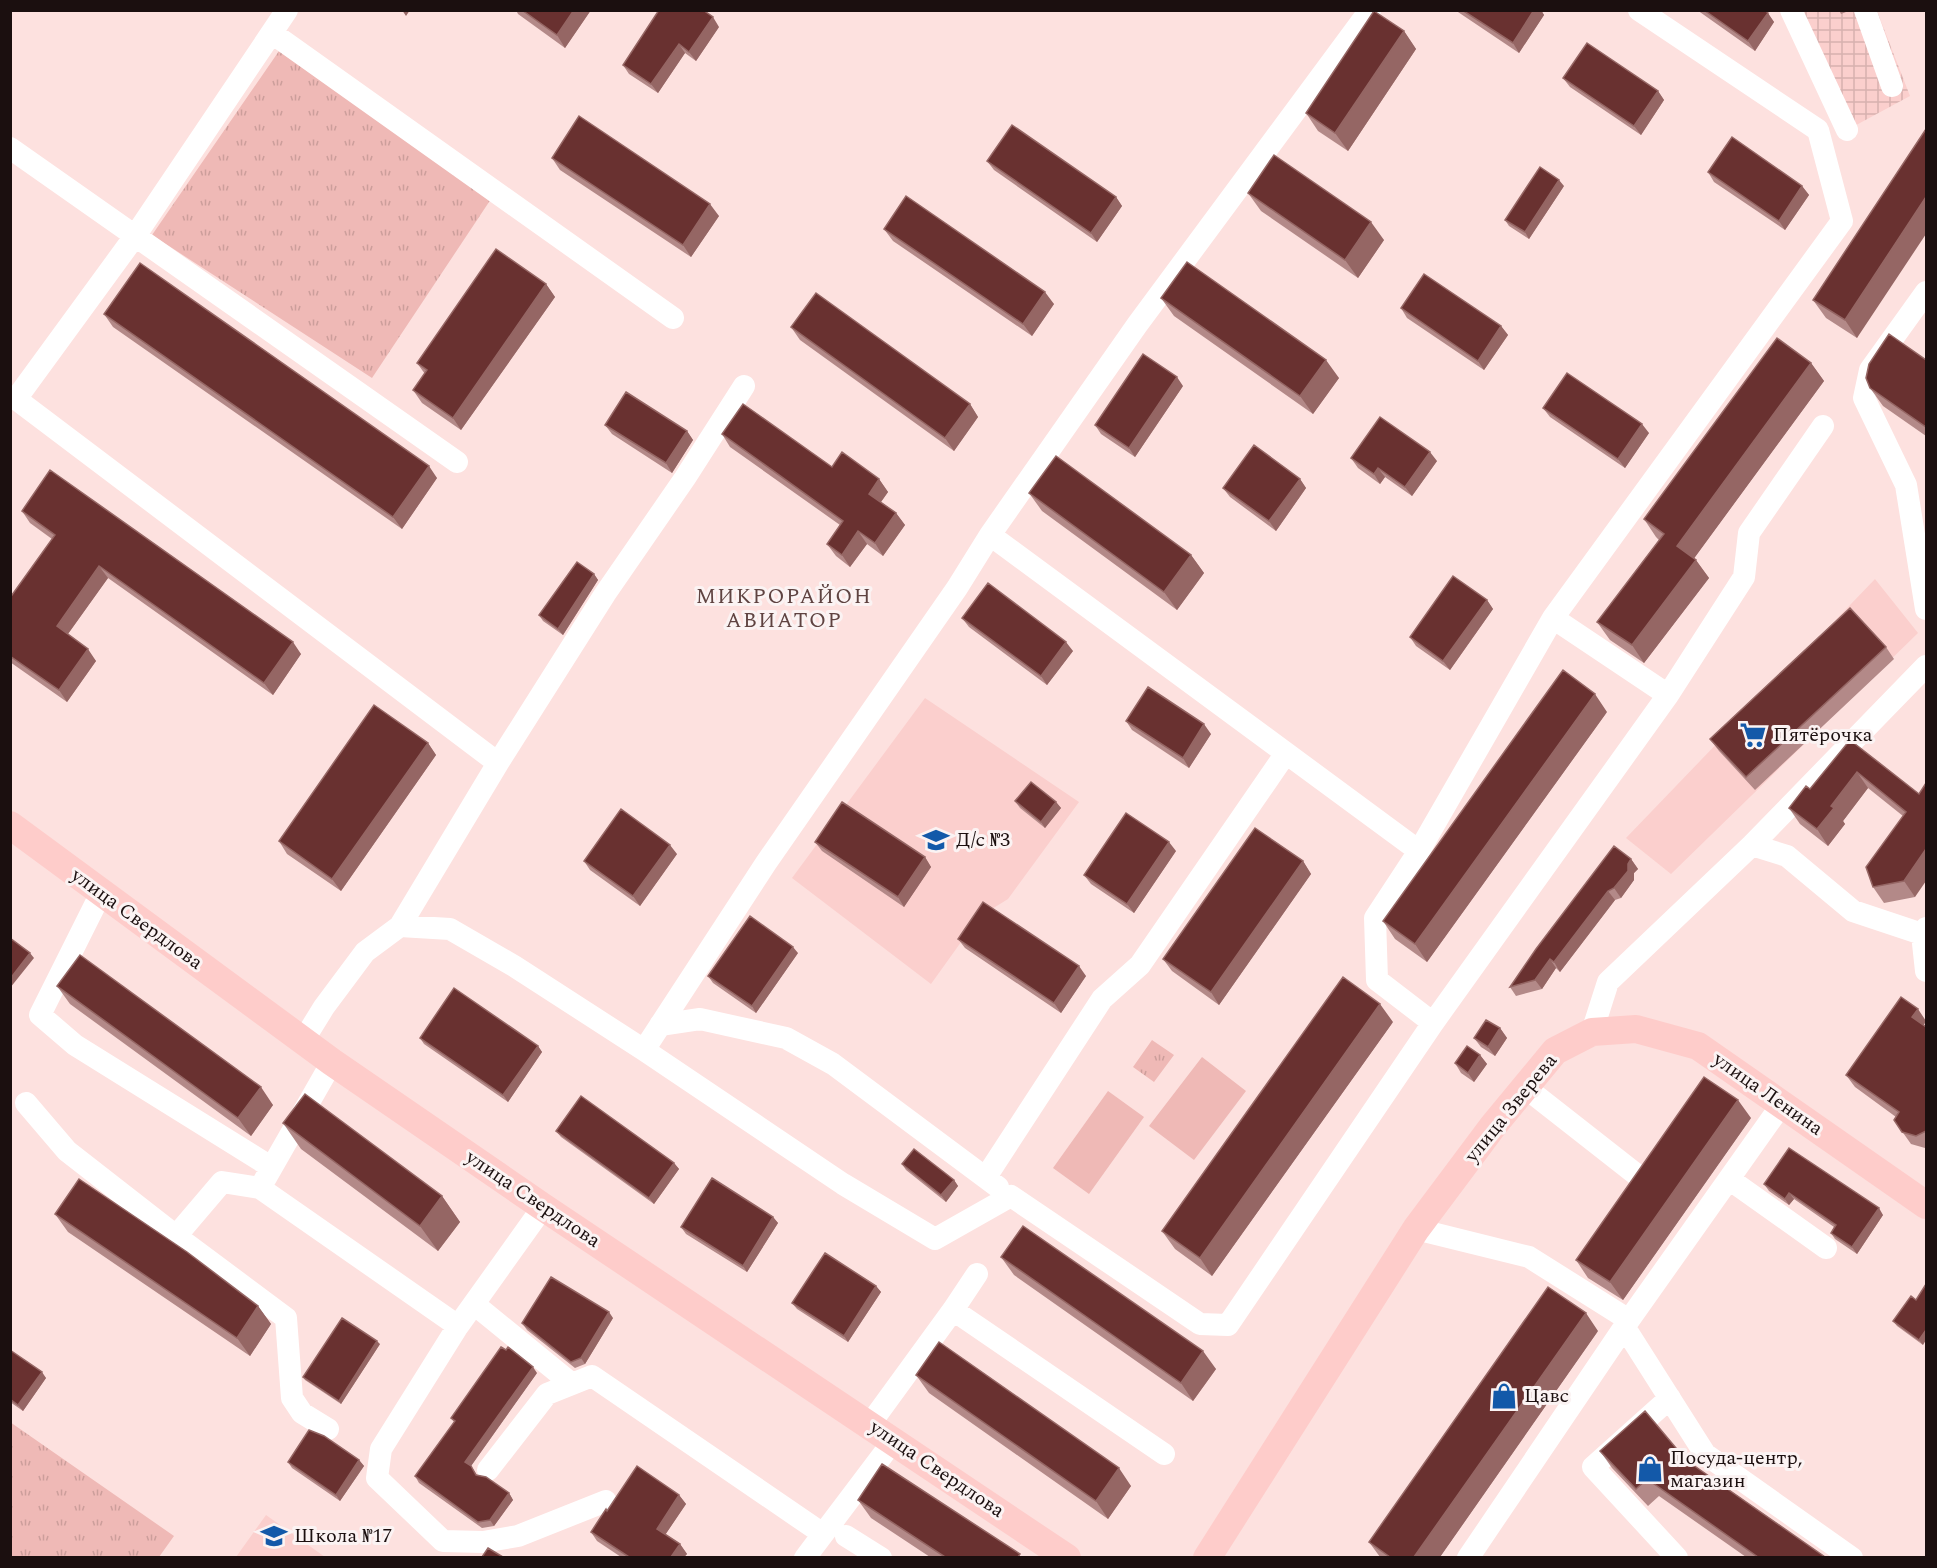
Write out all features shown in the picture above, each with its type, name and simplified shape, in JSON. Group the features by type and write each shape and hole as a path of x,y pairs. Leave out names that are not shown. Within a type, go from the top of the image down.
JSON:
{"main road":[{"name":"улица Свердлова","path":"10,825 332,1062 543,1207 1068,1557"},
{"name":"улица Ленина","path":"1592,1032 1636,1029 1698,1046 1923,1197"},
{"name":"улица Зверева","path":"1206,1557 1416,1229 1493,1126 1555,1051 1592,1032"}],"street":[{"path":"287,10 135,236 16,399 498,763"},
{"path":"644,1050 766,862 957,588 990,535 1137,325 1370,10"},
{"path":"1433,1023 1377,980 1376,918 1419,851 1553,618 1842,221 1818,130 1639,10"},
{"path":"1791,10 1847,130"},
{"path":"1865,10 1892,86"},
{"path":"272,33 674,318"},
{"path":"10,148 457,462"},
{"path":"1925,298 1870,370 1864,398 1906,485 1926,609"},
{"path":"303,1041 324,1007 365,952 400,926 498,763 605,594 685,478 744,386"},
{"path":"660,1025 700,1019 786,1038 833,1064 1011,1196 1200,1324 1228,1325 1433,1023 1668,695 1744,577 1749,533 1823,426"},
{"path":"990,535 1419,851"},
{"path":"1553,618 1668,695"},
{"path":"1592,1032 1608,982 1752,845 1926,666"},
{"path":"986,1177 1102,999 1140,965 1286,753"},
{"path":"1752,845 1787,856 1853,911 1924,931 1926,972"},
{"path":"101,893 40,1015 75,1045 271,1167"},
{"path":"400,926 450,929 514,966 843,1184 935,1239 1011,1196"},
{"path":"260,1188 332,1062"},
{"path":"1526,1088 1637,1175"},
{"path":"26,1103 67,1151 286,1318 292,1398 302,1413 328,1430"},
{"path":"1468,1557 1627,1324 1782,1104"},
{"path":"1729,1179 1826,1248"},
{"path":"176,1236 222,1182 260,1188 458,1326"},
{"path":"543,1207 458,1326 381,1449 377,1478 443,1541 483,1542 518,1536 606,1501"},
{"path":"1416,1229 1529,1257 1627,1324 1706,1454 1852,1557"},
{"path":"870,1424 977,1274"},
{"path":"474,1304 572,1384"},
{"path":"953,1310 1164,1454"},
{"path":"488,1470 547,1394 592,1376 823,1534"},
{"path":"1670,1398 1593,1467 1677,1557"},
{"path":"805,1557 894,1440"},
{"path":"846,1536 880,1557"}],"shaded area":[{"path":"1791,11 1877,11 1910,96 1847,130"},
{"path":"1875,579 1918,633 1671,874 1626,838"},
{"name":"Д/с №3","path":"925,698 1079,802 1008,899 979,917 931,984 792,878"},
{"name":"Школа №17","path":"266,1515 325,1557 236,1557"}],"green space":[{"path":"279,51 491,199 372,378 152,235"},
{"path":"1152,1040 1174,1055 1154,1082 1133,1067"},
{"path":"1202,1057 1246,1091 1194,1160 1149,1126"},
{"path":"1108,1091 1144,1117 1089,1194 1053,1168"},
{"path":"10,1422 174,1536 159,1557 11,1557"}],"building":[{"path":"522,10 574,10 557,35"},
{"path":"659,10 703,10 713,17 689,52 679,44 651,84 623,65"},
{"path":"1462,10 1534,10 1513,43"},
{"path":"1704,10 1765,10 1768,13 1748,41"},
{"path":"1374,11 1404,31 1335,133 1306,113"},
{"path":"1587,43 1658,91 1634,126 1563,78"},
{"path":"579,116 710,204 683,245 552,158"},
{"path":"1012,125 1116,197 1091,233 987,161"},
{"path":"1926,129 1926,197 1845,320 1813,300"},
{"path":"1732,137 1802,186 1779,221 1708,172"},
{"path":"1274,155 1371,222 1345,260 1248,193"},
{"path":"1540,167 1559,180 1525,232 1505,220"},
{"path":"906,196 1045,292 1023,324 884,229"},
{"path":"496,249 546,284 453,418 413,390 427,370 417,363"},
{"path":"1187,262 1326,360 1300,396 1161,298"},
{"path":"140,263 429,466 393,517 104,314"},
{"path":"1424,274 1501,326 1478,361 1401,308"},
{"path":"816,293 970,404 945,438 791,327"},
{"path":"1889,334 1926,360 1926,427 1870,388 1866,378 1869,364"},
{"path":"1777,338 1811,363 1677,546 1696,560 1632,645 1597,622 1664,534 1644,519"},
{"path":"1143,354 1177,377 1129,448 1095,425"},
{"path":"1567,373 1642,424 1618,459 1543,408"},
{"path":"626,392 687,431 666,463 605,425"},
{"path":"743,404 832,467 842,452 879,479 869,494 896,513 875,543 858,531 842,555 827,544 843,521 722,434"},
{"path":"1380,417 1430,452 1405,487 1378,468 1374,474 1351,458"},
{"path":"1254,445 1300,479 1269,521 1223,488"},
{"path":"1056,456 1191,555 1164,592 1029,493"},
{"path":"50,470 293,642 264,683 99,566 57,626 88,649 59,690 10,656 10,594 12,595 55,535 22,511"},
{"path":"577,562 594,574 558,629 539,615"},
{"path":"1453,576 1487,600 1443,661 1410,637"},
{"path":"988,583 1066,642 1041,676 962,618"},
{"path":"1850,608 1886,647 1746,777 1710,739"},
{"path":"1563,670 1595,694 1415,944 1383,921"},
{"path":"1148,687 1204,724 1183,758 1126,721"},
{"path":"374,705 428,743 332,879 279,841"},
{"path":"1850,740 1919,794 1926,783 1926,849 1904,881 1873,887 1866,867 1906,812 1857,772 1831,806 1834,808 1817,829 1789,808 1806,786 1810,789"},
{"path":"1031,782 1056,802 1041,822 1015,801"},
{"path":"842,802 925,857 898,897 815,842"},
{"path":"621,809 670,845 633,896 584,861"},
{"path":"1126,813 1169,842 1127,904 1084,875"},
{"path":"1255,828 1303,861 1211,992 1163,959"},
{"path":"1614,846 1631,859 1628,871 1614,888 1608,891 1554,962 1550,959 1535,980 1510,987 1536,949"},
{"path":"983,902 1079,966 1054,1003 958,939"},
{"path":"750,916 793,947 752,1006 708,976"},
{"path":"10,938 30,953 10,979"},
{"path":"80,955 261,1087 238,1118 57,986"},
{"path":"1343,977 1380,1004 1200,1258 1162,1231"},
{"path":"454,988 538,1046 503,1095 420,1038"},
{"path":"1901,997 1918,1009 1912,1017 1926,1027 1926,1131 1916,1136 1902,1132 1894,1120 1899,1112 1846,1075"},
{"path":"1486,1020 1500,1028 1488,1047 1474,1038"},
{"path":"1467,1046 1480,1055 1468,1073 1455,1063"},
{"path":"1704,1077 1738,1100 1610,1282 1576,1260"},
{"path":"305,1094 442,1196 420,1226 283,1123"},
{"path":"581,1096 674,1163 649,1198 556,1131"},
{"path":"1789,1148 1879,1208 1852,1247 1831,1233 1836,1225 1789,1193 1785,1199 1764,1184"},
{"path":"914,1149 954,1180 941,1195 902,1164"},
{"path":"712,1178 773,1217 743,1266 681,1227"},
{"path":"79,1179 187,1252 258,1306 237,1338 55,1214"},
{"path":"1023,1226 1203,1351 1181,1383 1001,1257"},
{"path":"825,1253 876,1286 844,1336 792,1303"},
{"path":"551,1277 609,1312 581,1358 571,1362 522,1323"},
{"path":"1926,1284 1926,1330 1919,1340 1893,1321 1911,1296 1916,1300"},
{"path":"1548,1287 1586,1313 1414,1557 1390,1557 1369,1542"},
{"path":"342,1318 377,1341 339,1401 303,1377"},
{"path":"939,1342 1119,1468 1096,1501 916,1375"},
{"path":"501,1347 506,1350 508,1347 533,1367 465,1462 471,1466 476,1475 486,1477 509,1493 490,1520 478,1522 415,1476 455,1421 451,1418"},
{"path":"10,1350 42,1372 18,1405 10,1399"},
{"path":"1645,1411 1686,1460 1825,1557 1758,1557 1647,1479 1636,1489 1600,1451"},
{"path":"309,1430 324,1436 359,1460 336,1495 288,1462"},
{"path":"882,1464 1020,1554 1018,1557 945,1557 858,1500"},
{"path":"637,1466 679,1495 657,1529 680,1544 671,1557 629,1557 591,1532"},
{"path":"488,1548 503,1557 482,1557"}],"place":[{"name":"Пятёрочка","path":"1753,735"},
{"name":"Д/с №3","path":"936,840"},
{"name":"Цавс","path":"1504,1396"},
{"name":"Посуда-центр, магазин","path":"1650,1469"},
{"name":"Школа №17","path":"274,1536"}],"district":[{"name":"МИКРОРАЙОН АВИАТОР","path":"784,609"}]}
